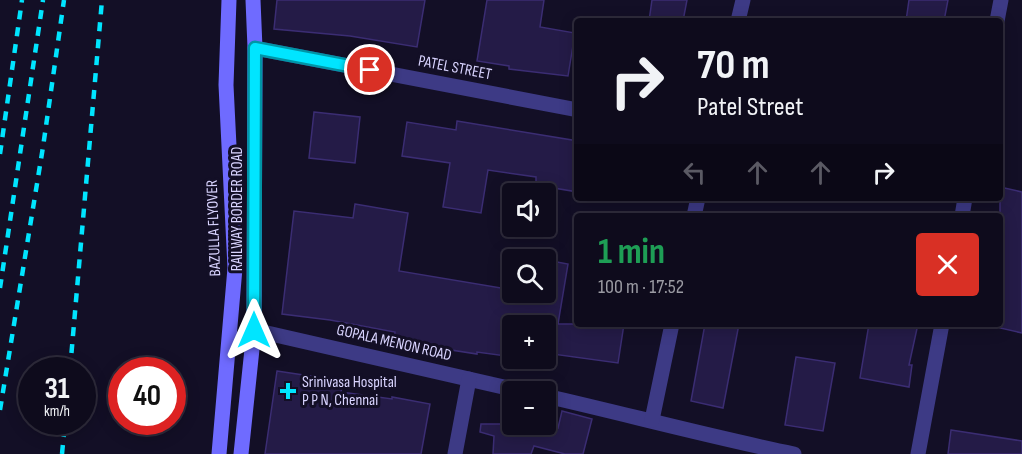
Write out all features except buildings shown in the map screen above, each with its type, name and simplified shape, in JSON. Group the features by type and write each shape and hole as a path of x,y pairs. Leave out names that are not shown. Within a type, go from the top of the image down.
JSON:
{"street":[{"name":"BAZULLA FLYOVER","path":"219,454 235,268 226,85 229,0"},
{"name":"RAILWAY BORDER ROAD","path":"241,454 254,330 255,48 253,0"},
{"path":"739,18 743,0"},
{"path":"998,18 1001,0"},
{"name":"PATEL STREET","path":"255,48 574,109"},
{"path":"652,420 671,327"},
{"path":"918,454 941,327"},
{"name":"GOPALA MENON ROAD","path":"254,330 502,387"},
{"path":"455,454 469,379"},
{"path":"556,398 652,420 719,446 794,454"}],"railway":[{"path":"0,154 22,0"},
{"path":"0,288 43,0"},
{"path":"0,410 43,147 64,0"},
{"path":"71,357 102,0"},
{"path":"62,454 64,435"}],"place":[{"name":"Srinivasa Hospital P P N, Chennai","path":"288,391"}],"route":[{"path":"254,330 255,48 370,70"}]}
